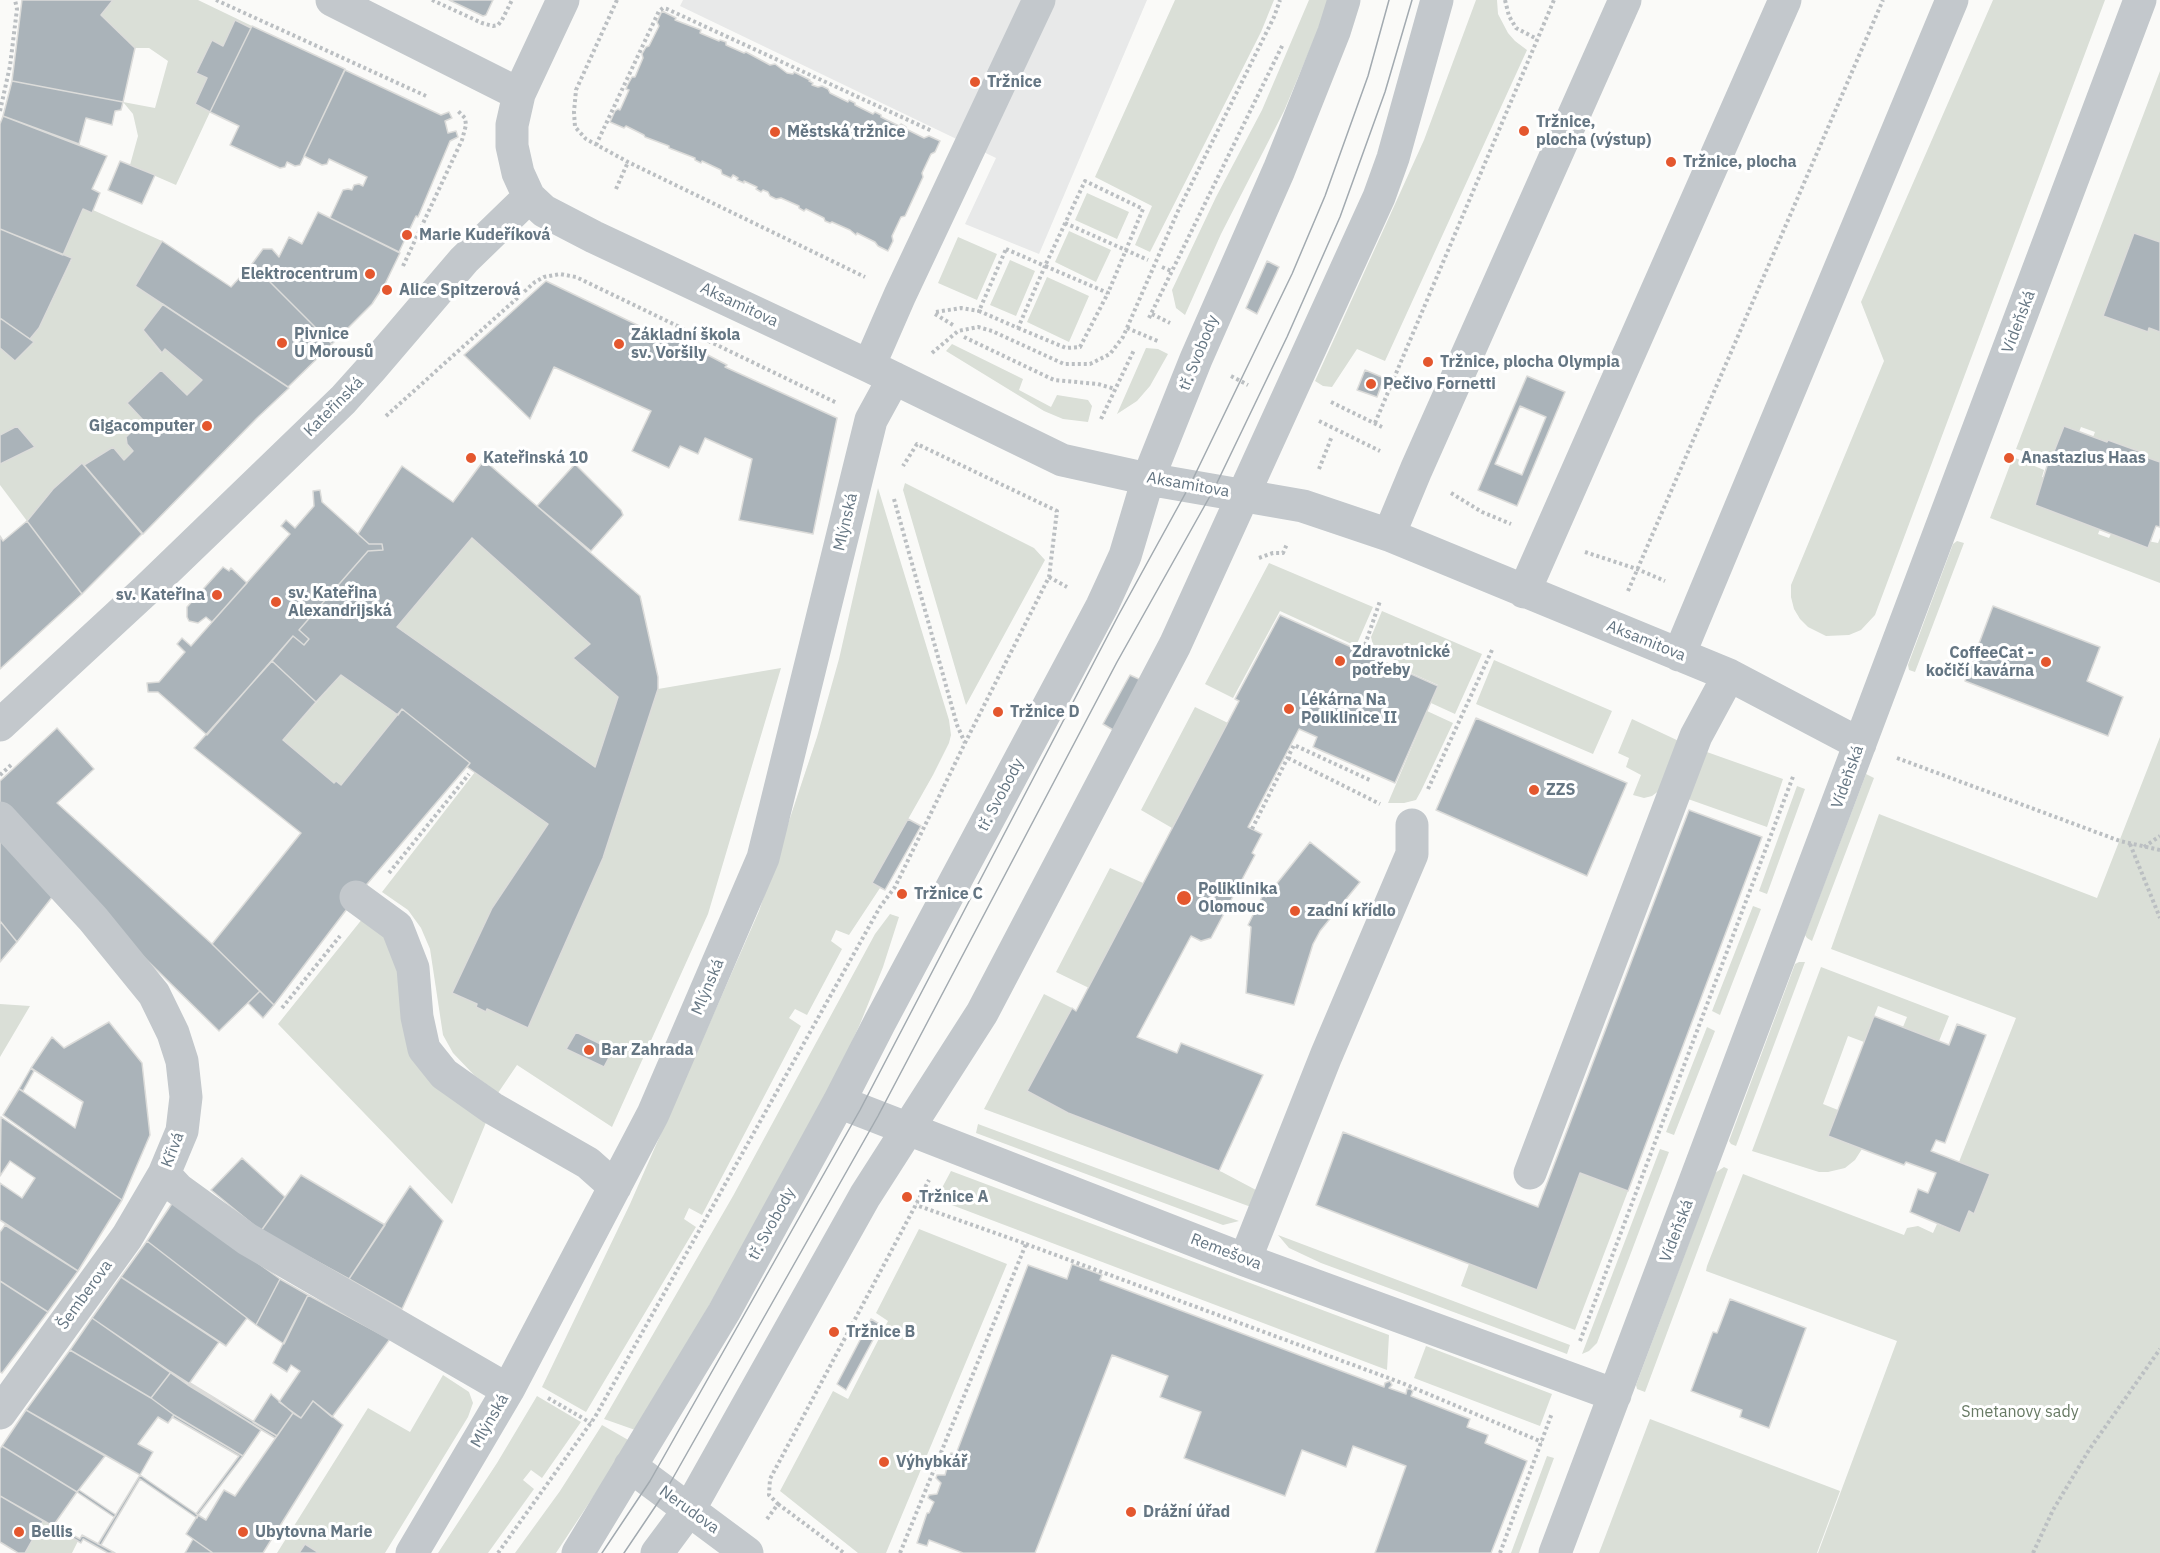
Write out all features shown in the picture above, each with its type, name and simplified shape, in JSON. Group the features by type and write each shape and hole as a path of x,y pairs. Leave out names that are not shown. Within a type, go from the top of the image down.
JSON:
{"street":[{"path":"332,0 519,94"},
{"path":"529,197 518,173 512,146 512,125 519,94 563,0"},
{"name":"Mlýnská","path":"412,1553 508,1390 653,1114 763,858 900,295 1039,0"},
{"name":"tř. Svobody","path":"578,1553 724,1312 839,1102 1102,606 1125,556 1148,479 1213,317 1279,170 1334,32 1344,0"},
{"path":"657,1553 689,1510 865,1196 982,1013 1164,666 1379,197 1393,158 1437,0"},
{"path":"1393,158 1444,47 1460,0"},
{"path":"1389,535 1624,0"},
{"path":"1524,592 1785,0"},
{"path":"1679,655 1952,0"},
{"name":"Vídeňská","path":"1556,1553 2140,0"},
{"name":"Aksamitova","path":"529,197 544,211 594,237 882,372 1062,460 1148,479 1303,506 1389,535 1729,675 1860,744"},
{"name":"Kateřinská","path":"0,725 146,590 343,400 464,260 529,197"},
{"path":"1530,1173 1696,736 1729,675"},
{"name":"Křivá","path":"0,818 126,959 154,994 173,1033 182,1061 186,1097 182,1131 164,1174 178,1189 248,1239 508,1390"},
{"path":"1245,1260 1326,1056 1412,854 1412,825"},
{"path":"356,897 397,927 412,968 417,1017 424,1049 444,1074 492,1108 588,1163 615,1187"},
{"name":"Remešova","path":"839,1102 1245,1260 1615,1395"},
{"name":"Šemberova","path":"0,1413 127,1236 164,1174"},
{"name":"Nerudova","path":"630,1467 747,1553"}],"path":[{"path":"0,111 10,66 17,9 15,0"},
{"path":"216,0 434,99"},
{"path":"432,0 493,26 498,25 502,20 512,0"},
{"path":"617,0 576,90 575,127 586,139 628,162 900,295"},
{"path":"939,348 958,331 978,327 992,331 1057,362 1080,365 1096,362 1117,347 1178,211 1274,18 1280,0"},
{"path":"1505,0 1509,16 1516,28 1537,39"},
{"path":"1375,423 1554,0"},
{"path":"1612,627 1883,0"},
{"path":"596,145 663,8 937,133"},
{"path":"1149,318 1273,62"},
{"path":"403,267 462,140 466,125 465,118 456,109"},
{"path":"616,189 628,162"},
{"path":"933,313 961,308 979,311 1018,328 1066,348 1080,347 1108,293 1143,209 1084,181 1018,328"},
{"path":"1065,223 1148,260"},
{"path":"979,311 1006,249 1108,293"},
{"path":"1162,267 1171,271"},
{"path":"382,420 535,282 544,277 560,274 576,277 838,404"},
{"path":"1127,328 1162,343"},
{"path":"964,337 1054,380 1098,384 1115,389"},
{"path":"1101,419 1134,350"},
{"path":"1326,400 1382,427"},
{"path":"1316,419 1375,448"},
{"path":"1317,474 1332,436"},
{"path":"901,470 917,444 1057,511"},
{"path":"1416,470 1482,512 1547,539 1637,569 1702,598"},
{"path":"893,499 957,724 965,743"},
{"path":"498,1553 591,1423 880,907 895,887 1049,577 1057,511 1062,500"},
{"path":"1049,577 1072,591"},
{"path":"1365,645 1380,601"},
{"path":"1412,825 1492,650"},
{"path":"1860,744 2120,841 2160,850"},
{"path":"1252,829 1294,745 1372,781"},
{"path":"1288,758 1382,805"},
{"path":"1578,1347 1794,774"},
{"path":"2144,847 2160,836"},
{"path":"2130,843 2160,918"},
{"path":"844,1553 769,1495 770,1479 931,1177"},
{"path":"916,1205 1402,1383 1542,1442"},
{"path":"900,1553 1026,1244"},
{"path":"2033,1553 2053,1510 2089,1450 2160,1349"},
{"path":"508,1390 539,1393 591,1423"},
{"path":"1500,1553 1553,1412"},
{"path":"766,1521 778,1504"}],"shaded area":[{"name":"Tržnice","path":"683,0 1147,0 1039,254 965,224 996,158 680,6"}],"green space":[{"path":"113,0 198,0 252,26 251,28 235,21 223,46 212,41 196,72 207,78 195,104 210,112 176,185 130,165 138,136 133,114 123,102 155,108 168,61 149,48 135,48 101,15"},
{"path":"1175,0 1274,0 1261,32 1150,252 1135,245 1152,206 1095,177"},
{"path":"1309,0 1328,0 1320,25 1284,111 1221,234 1185,315 1176,308 1172,290 1216,197 1262,110"},
{"path":"1476,0 1497,0 1498,14 1508,33 1527,50 1385,361 1357,349 1332,387 1323,386 1315,381 1424,140"},
{"path":"1993,0 2105,0 1875,615 1861,630 1849,635 1826,636 1808,627 1800,619 1794,609 1791,585 1884,361 1861,302"},
{"path":"2160,71 2160,462 2143,456 2144,453 2109,440 2107,442 2093,437 2095,432 2081,427 2079,432 2064,426 2049,459 2016,449"},
{"path":"1087,193 1129,212 1117,239 1075,220"},
{"path":"83,209 92,213 93,210 162,241 135,286 163,304 143,330 161,353 165,349 202,380 187,395 161,370 127,403 143,420 126,437 127,444 133,451 124,460 113,447 84,465 82,463 53,489 27,521 0,485 0,464 34,447 17,426 0,435 0,348 15,360 34,342 30,339 39,328 72,259 63,255"},
{"path":"1069,231 1111,250 1096,282 1055,262"},
{"path":"958,237 997,254 977,300 938,283"},
{"path":"1010,260 1035,271 1016,316 990,305"},
{"path":"1047,277 1089,296 1069,342 1027,322"},
{"path":"952,344 1023,379 1019,390 1051,407 1057,395 1088,400 1092,406 1088,422 1063,419 1044,411 946,351"},
{"path":"1146,348 1158,349 1168,354 1150,386 1137,401 1117,414"},
{"path":"2013,457 2044,470 2042,477 2045,478 2035,505 2100,529 2098,534 2109,538 2111,534 2158,543 2160,538 2160,583 1990,518"},
{"path":"905,483 1034,548 1045,560 966,705 903,490"},
{"path":"878,488 949,720 951,735 949,743 872,883 880,888 849,935 836,930 831,941 842,949 807,1015 795,1009 789,1018 801,1026 702,1215 689,1208 684,1219 696,1227 586,1412 542,1387 630,1204 759,911 817,737 839,659"},
{"path":"472,538 590,644 573,658 618,697 595,767 397,627"},
{"path":"1957,541 1964,543 1915,672 1909,670 1908,665 1953,544"},
{"path":"1269,563 1373,607 1356,646 1280,611 1233,698 1205,684"},
{"path":"1382,611 1482,654 1455,714 1431,703 1438,685 1391,664 1394,656 1373,645 1371,637"},
{"path":"1494,660 1612,711 1593,754 1476,704"},
{"path":"781,668 708,914 612,1127 517,1065 498,1093 474,1075 453,1053 443,1035 430,949 421,928 408,910 382,892 475,772 548,824 492,908 453,993 477,1004 476,1007 486,1012 487,1009 528,1028 603,858 658,689"},
{"path":"341,675 398,715 341,785 336,781 334,783 283,740"},
{"path":"1195,707 1228,723 1172,828 1141,810"},
{"path":"1427,711 1453,723 1416,800 1388,803"},
{"path":"1632,719 1681,742 1660,790 1644,798 1633,795 1641,775 1626,767 1629,758 1618,753"},
{"name":"Smetanovy sady","path":"2160,737 2160,1553 1818,1553 1897,1341 1706,1271 1707,1266 1743,1174 1904,1235 1907,1228 1918,1226 1933,1233 1937,1224 1960,1233 1969,1211 1974,1214 1990,1175 1959,1162 2016,1018 1831,949 1879,814 2097,898"},
{"path":"1704,751 1783,779 1767,827 1688,799"},
{"path":"1866,774 1874,778 1812,941 1805,935"},
{"path":"1797,786 1805,789 1767,894 1759,891"},
{"path":"1110,868 1143,883 1089,988 1056,972"},
{"path":"1753,906 1761,909 1720,1015 1712,1011"},
{"path":"371,908 394,929 418,1030 487,1120 452,1204 278,1024"},
{"path":"890,914 899,917 883,967 834,1081 638,1431 604,1419 733,1196 875,934"},
{"path":"1805,962 1736,1146 1729,1141 1795,964"},
{"path":"1821,967 1949,1016 1939,1041 1903,1027 1907,1017 1878,1006 1864,1042 1848,1036 1823,1104 1838,1110 1862,1149 1855,1160 1845,1168 1828,1172 1819,1172 1752,1151"},
{"path":"1044,994 1072,1008 1028,1091 1069,1113 1222,1172 1256,1190 1251,1207 984,1109"},
{"path":"0,1004 30,1006 0,1057"},
{"path":"1707,1027 1715,1031 1674,1135 1666,1132"},
{"path":"978,1124 1239,1221 1223,1225 976,1133"},
{"path":"1660,1149 1669,1152 1597,1343 1582,1354"},
{"path":"1724,1167 1728,1169 1645,1392 1637,1389 1636,1385 1715,1173"},
{"path":"951,1171 1389,1335 1387,1370 936,1199"},
{"path":"1580,1173 1628,1191 1575,1330 1461,1286 1469,1264 1537,1290"},
{"path":"919,1229 1007,1264 886,1553 858,1553 780,1491 833,1391 848,1399 888,1321 876,1313"},
{"path":"1278,1235 1570,1345 1567,1354 1321,1263 1289,1248"},
{"path":"1426,1346 1552,1394 1540,1426 1414,1378"},
{"path":"443,1375 469,1392 473,1403 468,1417 385,1553 277,1553 368,1408 410,1432"},
{"path":"537,1396 581,1422 542,1478 531,1470 523,1480 534,1489 488,1553 438,1553 497,1463"},
{"path":"1650,1419 1840,1491 1817,1553 1599,1553"},
{"path":"602,1425 630,1441 556,1553 515,1553 560,1491"},
{"path":"1547,1456 1554,1458 1519,1553 1511,1553"},
{"path":"43,1521 78,1541 72,1553 25,1553"}],"building":[{"path":"22,0 113,0 101,15 135,48 123,102 12,81"},
{"path":"449,0 493,0 486,15 483,16"},
{"name":"Městská tržnice","path":"662,11 676,18 675,20 701,30 700,33 726,42 726,45 746,52 770,65 775,64 787,73 793,74 794,72 810,80 812,85 822,86 830,93 848,102 849,100 873,114 875,112 899,126 901,124 924,138 929,136 940,141 922,173 923,177 905,216 901,217 892,236 893,241 888,251 875,242 825,221 824,218 806,209 804,211 799,206 781,198 776,199 763,190 761,192 756,189 757,187 737,180 738,178 733,175 731,178 722,174 721,170 702,161 701,163 695,158 645,137 626,126 624,128 610,122 615,111 620,110 629,90 626,89 627,86 632,77 635,77 643,58 642,54 649,46 659,26 657,22"},
{"path":"235,20 251,28 210,112 195,104 207,78 196,73 212,40 223,46"},
{"path":"252,26 345,69 300,165 295,166 287,162 285,167 280,168 230,145 239,126 210,112"},
{"path":"345,70 441,115 449,112 452,118 445,121 448,133 456,131 458,137 450,141 418,217 416,216 399,252 330,218 343,190 352,190 354,185 359,184 363,186 367,177 329,159 327,164 322,165 304,156"},
{"path":"12,81 123,102 121,110 115,111 112,125 86,118 79,144 3,116"},
{"path":"3,116 107,156 92,189 100,193 92,213 83,209 63,255 0,229 0,124"},
{"path":"120,161 155,175 142,204 108,190"},
{"path":"318,212 400,253 372,304 332,344 252,264 263,249 272,249 279,257 289,237 302,244"},
{"path":"0,229 72,258 39,328 30,339 0,318"},
{"path":"2134,233 2160,242 2160,332 2149,328 2148,332 2103,316"},
{"path":"162,241 231,287 252,264 332,344 288,387 135,286"},
{"path":"1267,261 1279,267 1257,314 1246,308"},
{"path":"546,281 656,334 657,332 702,352 727,365 725,367 837,418 813,534 739,520 752,459 705,438 698,454 680,446 669,468 632,451 651,411 554,367 530,419 464,355"},
{"path":"163,304 289,388 143,534 84,465 113,447 124,460 133,451 127,444 126,437 143,420 127,403 161,370 187,395 202,380 165,349 162,353 143,330"},
{"path":"0,318 34,342 15,361 0,348"},
{"name":"Pečivo Fornetti","path":"1365,370 1384,378 1377,397 1357,390"},
{"path":"1527,376 1565,392 1517,506 1478,490"},
{"path":"1520,406 1546,417 1522,475 1495,464"},
{"path":"17,426 35,447 0,464 0,435"},
{"path":"2064,426 2144,453 2143,456 2160,462 2160,527 2156,526 2148,548 2035,505 2051,453 2053,454"},
{"path":"484,460 640,596 658,677 658,689 603,858 528,1028 487,1009 486,1012 476,1007 477,1004 452,993 492,908 548,824 467,767 470,763 402,709 398,715 341,675 316,702 272,661 293,636 304,645 309,639 299,630 368,551 383,550 382,544 369,544 358,534 402,466 453,502","holes":["472,538 590,644 573,658 618,697 595,767 397,627"]},
{"path":"82,463 142,534 82,594 27,521 53,489"},
{"path":"575,464 621,510 623,515 591,551 537,506"},
{"name":"sv. Kateřina Alexandrijská","path":"320,490 322,502 369,544 382,544 383,550 368,551 299,630 309,639 304,645 293,636 207,735 158,692 148,692 147,683 159,682 185,652 177,644 182,638 191,646 290,534 281,526 286,520 295,528 314,506 313,491"},
{"path":"27,521 82,594 0,669 0,536 3,541"},
{"name":"sv. Kateřina","path":"223,567 229,571 231,568 247,583 212,622 206,617 198,623 189,621 187,607"},
{"path":"1993,606 2100,647 2087,681 2123,697 2108,736 1965,681"},
{"name":"Poliklinika Olomouc","path":"1280,615 1438,686 1395,783 1313,747 1317,737 1299,729 1248,827 1262,834 1252,853 1255,855 1211,938 1201,941 1191,936 1137,1037 1177,1053 1181,1043 1263,1075 1219,1171 1068,1113 1027,1091 1072,1008 1076,1011 1239,701 1235,699"},
{"path":"272,661 316,702 283,740 334,783 336,781 341,785 402,709 470,763 356,897 274,1005 212,944 301,833 194,748"},
{"path":"1130,675 1141,680 1115,731 1103,724"},
{"name":"ZZS","path":"1476,718 1627,783 1587,876 1436,810"},
{"path":"57,728 94,769 57,803 212,944 260,991 219,1031 38,853 0,802 0,781"},
{"path":"1689,810 1762,837 1628,1191 1580,1173 1537,1290 1316,1205 1343,1132 1538,1207"},
{"path":"908,819 921,826 885,890 872,883"},
{"path":"0,838 53,896 17,942 0,921"},
{"name":"zadní křídlo","path":"1310,842 1360,882 1320,931 1313,944 1294,1005 1246,993 1251,927 1248,925 1263,895 1266,897"},
{"path":"0,921 17,942 0,962"},
{"path":"260,991 274,1005 263,1018 248,1003"},
{"path":"1874,1016 1949,1045 1957,1024 1986,1035 1945,1143 1936,1140 1931,1151 1990,1174 1974,1214 1969,1211 1960,1233 1910,1212 1918,1189 1928,1193 1936,1173 1906,1162 1904,1165 1828,1136"},
{"path":"109,1022 142,1063 150,1135 122,1200 3,1115 19,1089 75,1128 83,1102 31,1068 52,1037 64,1048"},
{"name":"Bar Zahrada","path":"576,1032 613,1050 604,1067 566,1049"},
{"path":"31,1068 34,1071 23,1091 19,1089"},
{"path":"1,1117 122,1200 78,1271 0,1220 0,1183 22,1198 35,1178 10,1161 0,1176"},
{"path":"242,1158 285,1197 261,1231 211,1190"},
{"path":"301,1175 385,1225 349,1279 261,1231"},
{"path":"410,1186 443,1221 402,1309 349,1279"},
{"path":"173,1202 280,1279 256,1325 147,1241"},
{"path":"5,1225 78,1271 48,1312 0,1281 0,1232"},
{"path":"147,1241 247,1318 226,1346 121,1277"},
{"path":"1072,1264 1102,1275 1100,1280 1384,1387 1385,1383 1390,1381 1392,1385 1389,1388 1406,1394 1407,1389 1410,1389 1413,1391 1411,1396 1470,1419 1467,1427 1488,1435 1485,1443 1527,1461 1491,1553 1375,1553 1406,1466 1353,1446 1346,1467 1302,1450 1285,1496 1184,1458 1201,1412 1160,1397 1168,1376 1112,1355 1035,1553 963,1553 929,1540 927,1546 917,1543 927,1513 934,1502 928,1498 929,1495 937,1494 941,1483 936,1478 937,1475 945,1475 951,1453 956,1454 1028,1265 1067,1279"},
{"path":"121,1277 219,1342 188,1385 92,1318"},
{"path":"280,1279 308,1295 284,1344 256,1325"},
{"path":"0,1281 48,1312 2,1373 0,1372"},
{"path":"308,1295 390,1339 332,1417 313,1401 301,1418 279,1402 300,1371 291,1365 287,1372 273,1363"},
{"path":"1730,1299 1806,1328 1769,1428 1740,1417 1742,1410 1691,1391 1713,1332 1717,1333"},
{"path":"92,1318 171,1372 151,1398 70,1350"},
{"path":"871,1319 881,1325 846,1390 837,1384"},
{"path":"70,1350 151,1398 174,1415 168,1423 158,1417 138,1444 153,1452 140,1475 26,1410"},
{"path":"171,1372 261,1430 243,1456 174,1415 151,1398"},
{"path":"190,1383 277,1436 275,1438 188,1385"},
{"path":"271,1394 293,1413 277,1436 253,1422"},
{"path":"313,1401 343,1425 263,1553 213,1553 186,1534 198,1515 206,1520 224,1490 235,1496 293,1413 301,1418"},
{"path":"26,1410 105,1456 77,1492 2,1446"},
{"path":"174,1415 243,1456 198,1515 196,1514 239,1456 172,1417"},
{"path":"2,1446 77,1492 53,1526 0,1496 0,1449"},
{"path":"140,1475 198,1515 197,1518 140,1479 101,1545 98,1544"},
{"path":"79,1490 116,1515 114,1517 77,1492"},
{"name":"Bellis","path":"0,1496 43,1521 25,1553 18,1553 0,1542"},
{"path":"54,1525 80,1539 82,1535 115,1553 108,1553 83,1539 81,1543"},
{"path":"193,1539 213,1553 185,1553"},
{"path":"305,1544 319,1553 299,1553"}],"tram line":[{"path":"602,1553 650,1481 860,1110 1118,616 1190,485 1292,274 1325,196 1368,76 1389,0"},
{"path":"624,1553 665,1492 878,1116 1117,662 1214,489 1287,337 1340,217 1385,92 1412,0"}],"place":[{"name":"Tržnice","path":"975,82"},
{"name":"Tržnice, plocha (výstup)","path":"1524,131"},
{"name":"Městská tržnice","path":"775,132"},
{"name":"Tržnice, plocha","path":"1671,162"},
{"name":"Marie Kudeříková","path":"407,235"},
{"name":"Elektrocentrum","path":"370,274"},
{"name":"Alice Spitzerová","path":"387,290"},
{"name":"Pivnice U Morousů","path":"282,343"},
{"name":"Základní škola sv. Voršily","path":"619,344"},
{"name":"Tržnice, plocha Olympia","path":"1428,362"},
{"name":"Pečivo Fornetti","path":"1371,384"},
{"name":"Gigacomputer","path":"207,426"},
{"name":"Kateřinská 10","path":"471,458"},
{"name":"Anastazius Haas","path":"2009,458"},
{"name":"sv. Kateřina","path":"217,595"},
{"name":"sv. Kateřina Alexandrijská","path":"276,602"},
{"name":"Zdravotnické potřeby","path":"1340,661"},
{"name":"CoffeeCat - kočičí kavárna","path":"2046,662"},
{"name":"Lékárna Na Poliklinice II","path":"1289,709"},
{"name":"Tržnice D","path":"998,712"},
{"name":"ZZS","path":"1534,790"},
{"name":"Tržnice C","path":"902,894"},
{"name":"Poliklinika Olomouc","path":"1184,898"},
{"name":"zadní křídlo","path":"1295,911"},
{"name":"Bar Zahrada","path":"589,1050"},
{"name":"Tržnice A","path":"907,1197"},
{"name":"Tržnice B","path":"834,1332"},
{"name":"Výhybkář","path":"884,1462"},
{"name":"Drážní úřad","path":"1131,1512"},
{"name":"Bellis","path":"19,1532"},
{"name":"Ubytovna Marie","path":"243,1532"}]}
